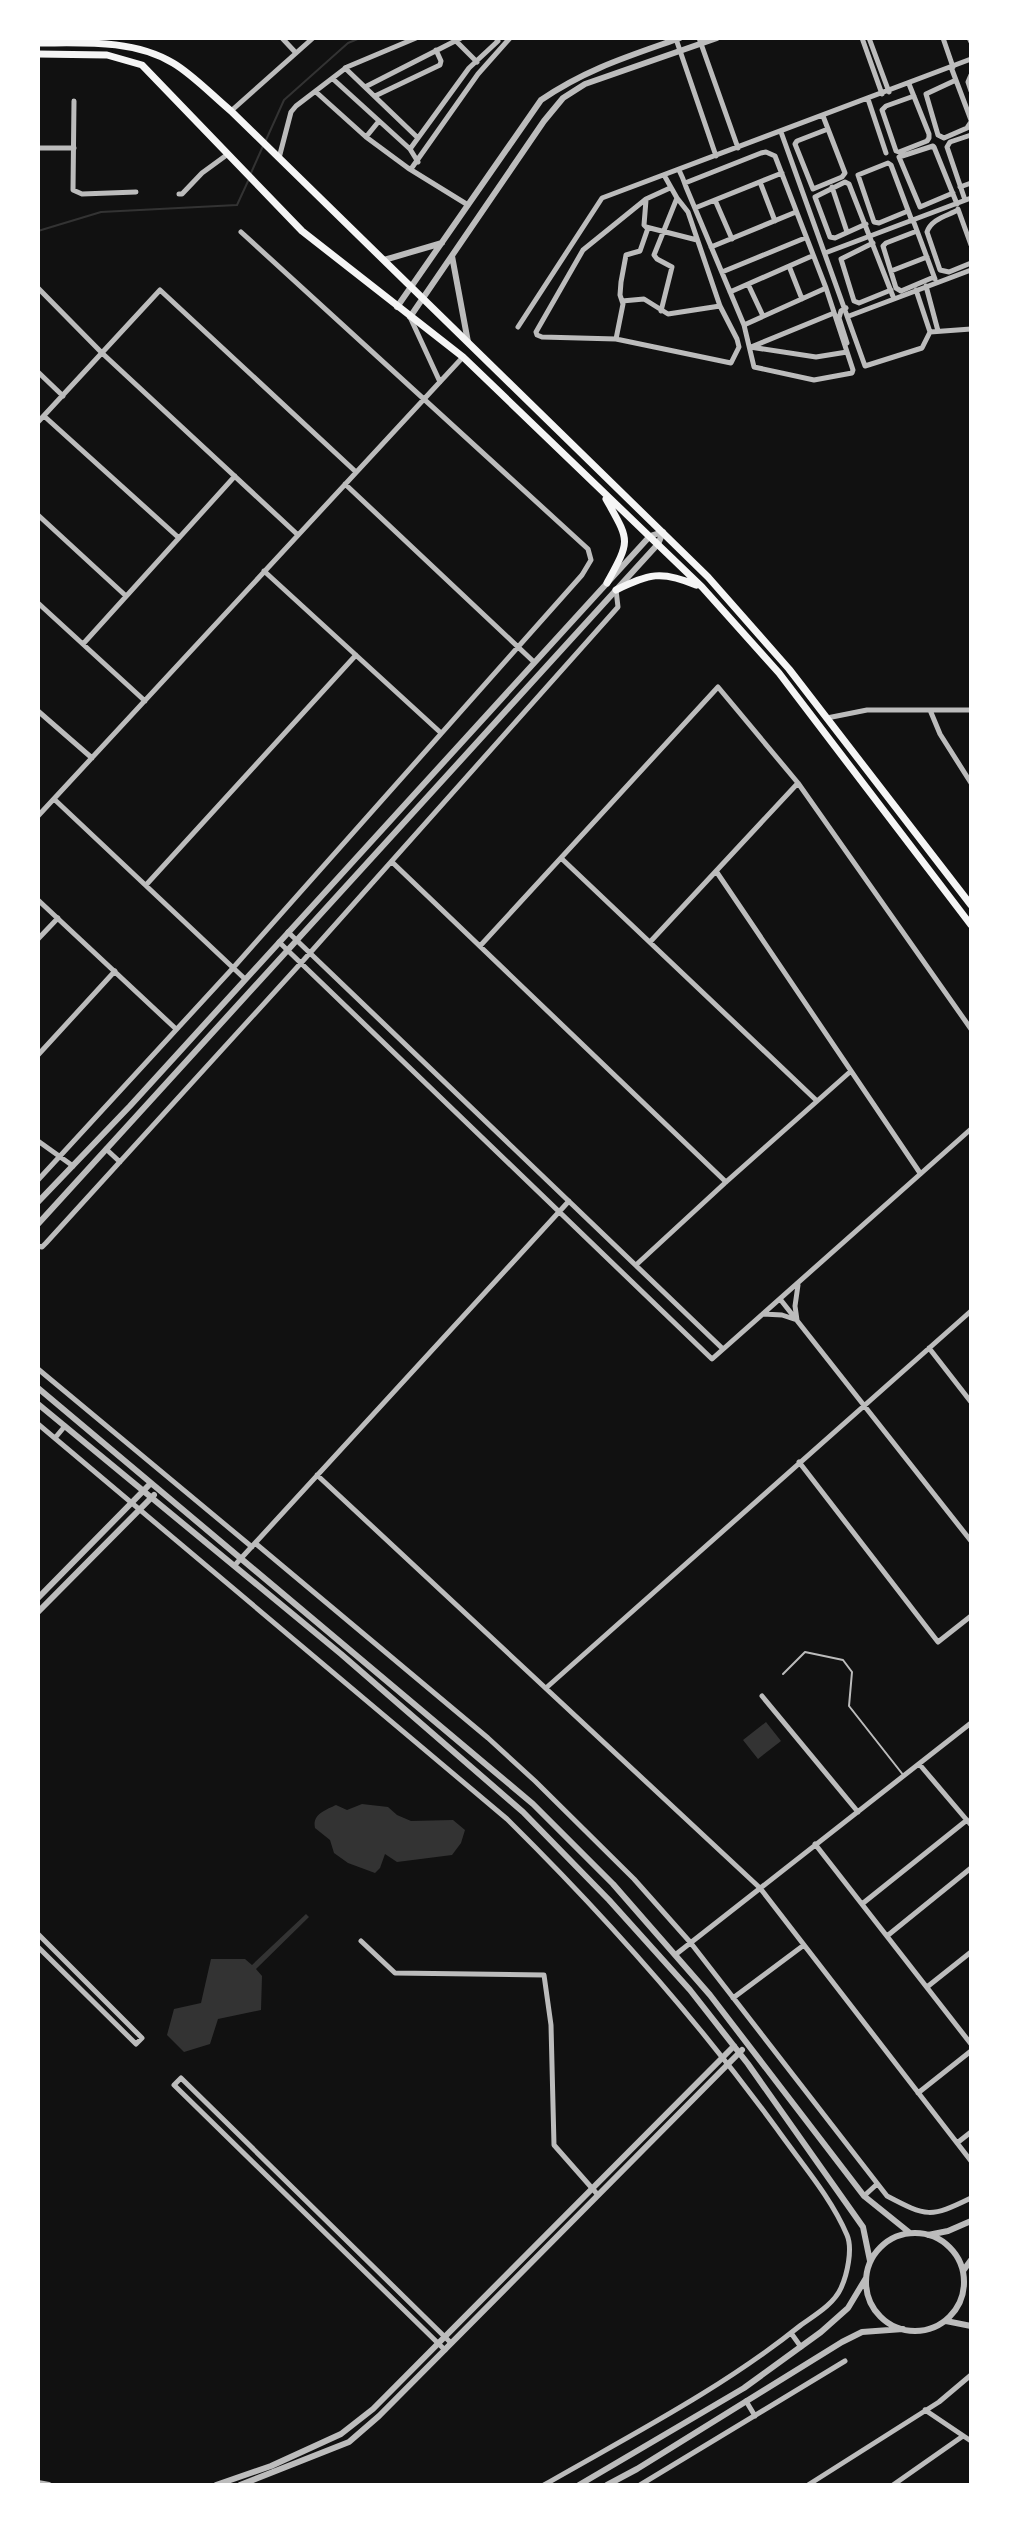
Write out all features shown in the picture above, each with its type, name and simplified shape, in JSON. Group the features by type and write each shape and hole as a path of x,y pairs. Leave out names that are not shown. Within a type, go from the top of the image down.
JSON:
{"main road":[{"path":"38,43 104,44 140,50 173,63 231,111 708,577 789,669 971,905"},
{"path":"38,54 107,55 142,65 302,231 463,357 702,587 779,673 971,925"},
{"path":"600,489 626,539 624,551 607,583"},
{"path":"616,590 656,574 676,576 702,587"}],"street":[{"path":"282,38 296,53"},
{"path":"231,111 313,38"},
{"path":"281,160 291,112 345,68 416,38"},
{"path":"410,149 469,68 498,41 496,38"},
{"path":"411,169 478,74 510,38"},
{"path":"440,382 410,317 544,121 563,98 585,84 700,41 717,38"},
{"path":"862,38 882,94"},
{"path":"869,38 889,92"},
{"path":"943,38 971,121 967,128 944,138 938,135 926,94 956,80"},
{"path":"365,87 458,39 477,62"},
{"path":"397,307 541,100 571,80 678,39 716,156"},
{"path":"700,41 738,148"},
{"path":"375,96 440,65 436,50"},
{"path":"518,327 602,198 971,59"},
{"path":"345,68 418,138"},
{"path":"469,68 478,74"},
{"path":"971,75 968,82 971,91"},
{"path":"333,79 410,149 418,162"},
{"path":"909,84 914,96 929,138 899,152 894,148 882,110 914,96"},
{"path":"316,92 366,137 468,205"},
{"path":"868,99 886,153"},
{"path":"74,101 73,190 77,193 136,192"},
{"path":"823,116 845,173 813,189 795,144 828,129"},
{"path":"366,137 379,121"},
{"path":"781,132 865,366 922,348 930,332 916,290"},
{"path":"971,135 947,144 960,187 968,199 935,221 927,232 940,270 949,272 971,263"},
{"path":"953,193 920,207 899,157 933,146 953,193 971,245"},
{"path":"38,148 74,148"},
{"path":"685,183 766,152 775,156 849,353"},
{"path":"179,194 228,154"},
{"path":"908,211 879,223 874,222 858,178 860,173 888,163 891,165 935,280"},
{"path":"679,170 744,325 754,367 814,380 852,373 839,318 846,308"},
{"path":"695,208 782,173"},
{"path":"664,175 688,212 720,306 737,339 739,347 731,363 616,339 542,337 536,332 583,250 646,199 670,188"},
{"path":"760,182 775,221"},
{"path":"866,224 835,238 830,237 817,195 845,182 849,184 866,224 894,299"},
{"path":"960,187 971,183"},
{"path":"832,187 847,232"},
{"path":"661,311 672,267 654,255 677,198"},
{"path":"646,199 644,225 697,240"},
{"path":"715,200 732,239"},
{"path":"891,290 859,303 854,301 841,259 912,220 957,206"},
{"path":"711,247 796,212"},
{"path":"616,339 623,304 621,282 626,255 640,251 648,228"},
{"path":"917,231 883,246 896,288 901,291 971,270"},
{"path":"38,1180 233,968 582,575 591,560 588,549 241,232"},
{"path":"722,272 805,238"},
{"path":"825,253 872,240"},
{"path":"384,260 442,243"},
{"path":"452,256 468,342"},
{"path":"730,292 812,256"},
{"path":"891,271 927,257"},
{"path":"789,266 802,299"},
{"path":"849,316 935,280"},
{"path":"748,284 763,316"},
{"path":"926,286 938,331"},
{"path":"38,288 102,353 298,535"},
{"path":"744,325 826,288"},
{"path":"38,422 160,290 356,472"},
{"path":"622,301 644,299 668,314 720,306"},
{"path":"750,347 835,313"},
{"path":"930,332 971,329"},
{"path":"750,347 816,357 849,353"},
{"path":"38,816 463,357"},
{"path":"38,372 63,396"},
{"path":"44,416 179,538"},
{"path":"83,644 235,476"},
{"path":"345,484 534,662"},
{"path":"39,519 126,596"},
{"path":"38,1202 650,536 663,532"},
{"path":"38,1224 658,544 663,532"},
{"path":"264,571 441,733"},
{"path":"39,1248 301,963 618,607 616,590"},
{"path":"38,603 145,701"},
{"path":"146,885 356,655"},
{"path":"480,946 718,687 798,783 971,1029"},
{"path":"827,718 867,710 971,710"},
{"path":"930,710 940,734 971,783"},
{"path":"38,711 92,758"},
{"path":"650,942 798,783"},
{"path":"54,799 245,979 258,982"},
{"path":"561,858 817,1101"},
{"path":"392,862 726,1182"},
{"path":"716,871 920,1173"},
{"path":"38,900 176,1029"},
{"path":"38,939 58,918"},
{"path":"288,932 723,1349"},
{"path":"279,942 712,1359 971,1129"},
{"path":"38,1055 115,971"},
{"path":"245,979 249,993"},
{"path":"636,1265 851,1071"},
{"path":"38,1141 73,1166"},
{"path":"106,1149 120,1162"},
{"path":"234,1566 569,1201"},
{"path":"797,1320 798,1282"},
{"path":"780,1299 971,1541"},
{"path":"546,1688 971,1311"},
{"path":"762,1314 797,1320"},
{"path":"929,1348 971,1402"},
{"path":"38,1369 488,1738 535,1781 634,1879 690,1942 887,2196 916,2212 941,2213 971,2198"},
{"path":"38,1388 533,1804 613,1884 675,1955 864,2196 910,2233"},
{"path":"38,1404 341,1654 523,1812 666,1962 734,2046 863,2227 870,2261 866,2278 848,2308 744,2388 579,2485"},
{"path":"38,1424 507,1819 579,1891 635,1952 728,2064 789,2146 849,2238 850,2252 840,2291 829,2304 700,2394 544,2485"},
{"path":"55,1438 65,1426"},
{"path":"799,1462 938,1642 971,1616"},
{"path":"317,1475 760,1888 971,2161"},
{"path":"38,1598 151,1483"},
{"path":"38,1612 159,1489"},
{"path":"762,1696 858,1812"},
{"path":"675,1955 971,1723"},
{"path":"862,1904 969,1822 920,1765"},
{"path":"815,1844 971,2044"},
{"path":"887,1936 971,1868"},
{"path":"38,1934 142,2038 136,2044 38,1947"},
{"path":"361,1941 395,1973 544,1975 551,2025 554,2145 598,2195"},
{"path":"733,1998 804,1945"},
{"path":"927,1987 971,1952"},
{"path":"112,2019 118,2014"},
{"path":"129,2036 134,2030"},
{"path":"216,2485 271,2466 341,2434 373,2409 742,2037"},
{"path":"240,2485 349,2442 379,2416 748,2045"},
{"path":"918,2093 971,2051"},
{"path":"445,2350 174,2085 181,2078 451,2343"},
{"path":"957,2143 971,2132"},
{"path":"789,2146 801,2138"},
{"path":"864,2196 876,2185"},
{"path":"870,2261 894,2237 948,2231 971,2221"},
{"path":"607,2485 862,2332 919,2331 946,2321 958,2307 964,2290 963,2271 951,2248 928,2235"},
{"path":"963,2271 971,2260"},
{"path":"866,2278 868,2298 878,2314 903,2329"},
{"path":"964,2290 971,2297"},
{"path":"946,2321 971,2326"},
{"path":"791,2333 801,2347"},
{"path":"640,2485 845,2361"},
{"path":"808,2485 925,2410 971,2375"},
{"path":"746,2401 755,2416"},
{"path":"925,2410 971,2441"},
{"path":"893,2485 963,2436"},
{"path":"305,2450 309,2459"},
{"path":"38,2483 49,2485"}],"lane":[{"path":"783,1674 805,1652 843,1660 852,1672 849,1706 905,1776"}],"shaded area":[{"path":"766,1722 781,1741 758,1759 743,1740"},
{"path":"362,1804 388,1807 411,1821 453,1820 465,1830 461,1843 452,1855 397,1862 385,1854 375,1873 348,1863 334,1853 330,1840 315,1828 315,1823 321,1813 336,1805 347,1810"},
{"path":"306,1914 309,1917 256,1969 262,1976 261,2010 218,2019 210,2044 184,2052 167,2035 174,2009 201,2003 211,1959 245,1959 252,1965"}],"waterway":[{"path":"266,140 284,100 348,43 360,38"},
{"path":"251,173 263,146"},
{"path":"38,231 101,212 237,205 249,179"}]}
